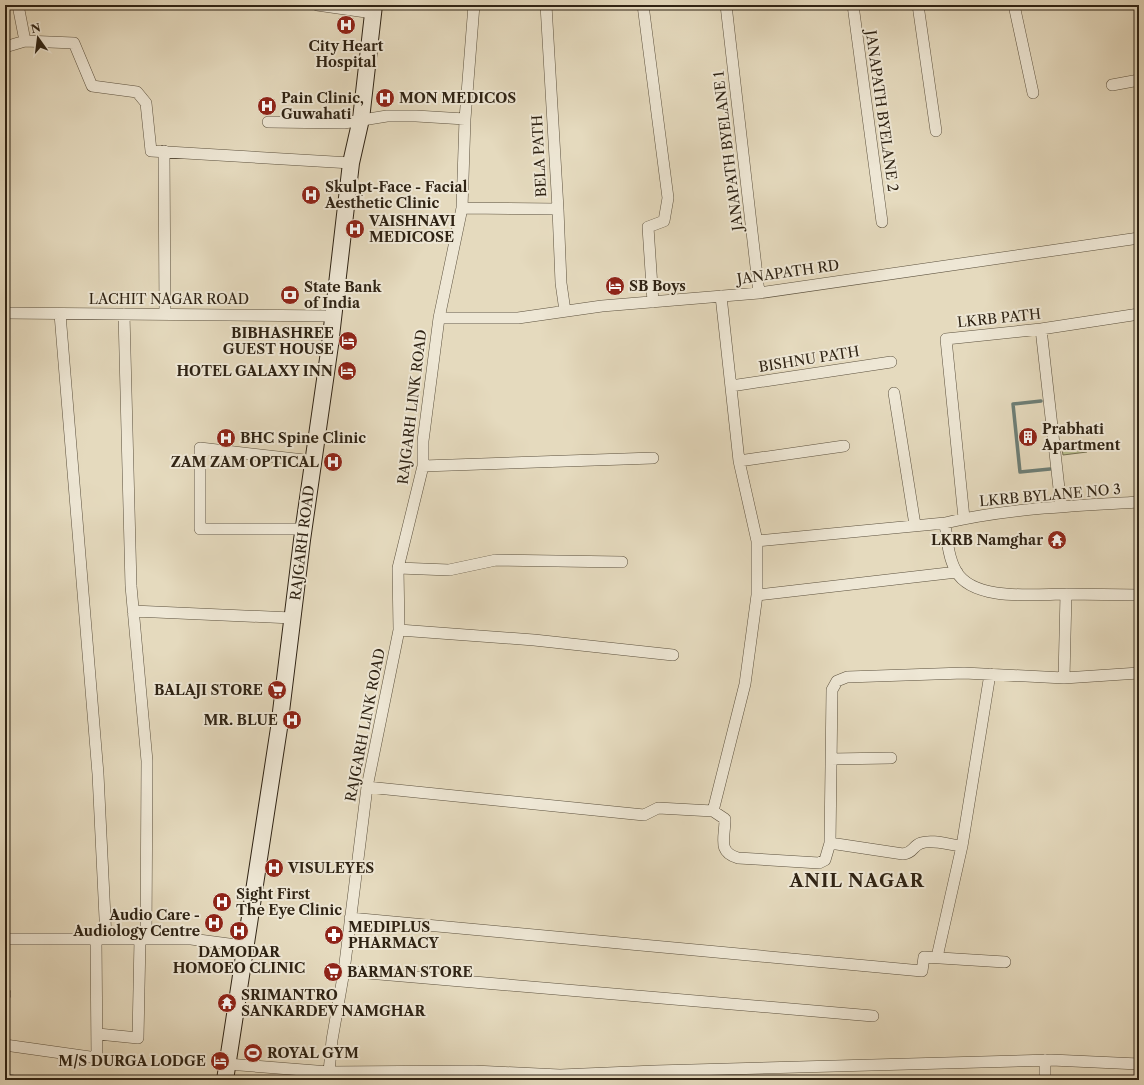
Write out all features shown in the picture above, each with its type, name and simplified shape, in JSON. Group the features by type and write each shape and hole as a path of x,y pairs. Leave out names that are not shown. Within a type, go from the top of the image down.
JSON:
{"main road":[{"name":"RAJGARH ROAD","path":"226,1072 244,946 279,728 303,529 334,316 351,163 360,119 373,9"}],"street":[{"path":"18,5 25,42"},
{"path":"317,5 373,9"},
{"name":"RAJGARH LINK ROAD","path":"330,1072 332,1040 344,971 367,787 399,630 398,568 423,466 422,441 439,318 462,208 465,120 474,5"},
{"name":"BELA PATH","path":"462,208 558,209 546,5"},
{"path":"643,5 668,198 664,221 648,227 653,302"},
{"name":"JANAPATH BYELANE 1","path":"726,5 759,293"},
{"name":"JANAPATH BYELANE 2","path":"853,5 882,222"},
{"path":"918,5 936,131"},
{"path":"1014,5 1033,93"},
{"path":"5,47 25,42 74,43 92,86 137,92 146,104 150,151 351,163"},
{"path":"1112,85 1139,80"},
{"path":"268,122 344,123 360,119 416,116 465,120"},
{"path":"164,152 165,314"},
{"path":"558,209 561,283 565,311"},
{"name":"JANAPATH RD","path":"439,318 518,318 565,311 759,293 1139,238"},
{"path":"713,811 745,684 758,595 757,541 739,461 721,296"},
{"name":"LACHIT NAGAR ROAD","path":"5,313 334,316"},
{"path":"5,1045 97,1058 101,939 98,774 60,314"},
{"path":"98,1034 138,1038 143,939 147,761 130,586 124,314"},
{"name":"LKRB PATH","path":"964,518 946,339 1041,329 1139,314"},
{"path":"1041,329 1061,506"},
{"name":"BISHNU PATH","path":"731,386 891,362"},
{"path":"894,393 915,525"},
{"path":"739,461 844,446"},
{"path":"303,529 200,529 200,448 313,461"},
{"path":"423,466 653,458"},
{"name":"LKRB BYLANE NO 3","path":"757,541 944,523 964,518 1061,506 1139,502"},
{"path":"944,523 952,562 956,572 977,589 991,593 1139,594"},
{"path":"398,568 449,570 496,560 622,562"},
{"path":"758,595 956,572"},
{"path":"1064,678 1066,594"},
{"path":"133,611 292,618"},
{"path":"399,630 534,640 673,655"},
{"path":"367,787 644,815 658,808 713,811 725,819 724,849 728,856 738,858 819,863 825,860 830,843 832,690 837,681 847,677 964,673 1064,678 1139,673"},
{"path":"937,957 962,846 990,674"},
{"path":"831,759 891,758"},
{"path":"830,843 903,854 909,854 922,842 962,846"},
{"path":"350,918 922,971 924,958 937,957 1005,962"},
{"path":"5,939 191,939 244,946"},
{"path":"344,971 873,1016"},
{"path":"226,1072 474,1070 560,1075 1045,1060 1139,1064"},
{"path":"1045,1060 1045,1080"}],"green space":[{"path":"1086,445 1087,452 1063,455 1062,449"}],"waterway":[{"path":"1041,401 1013,404 1020,472 1050,469"},
{"path":"5,1075 31,1080"}],"place":[{"name":"City Heart Hospital","path":"346,25"},
{"name":"MON MEDICOS","path":"385,98"},
{"name":"Pain Clinic, Guwahati","path":"267,106"},
{"name":"Skulpt-Face - Facial Aesthetic Clinic","path":"311,195"},
{"name":"VAISHNAVI MEDICOSE","path":"355,229"},
{"name":"SB Boys","path":"615,286"},
{"name":"State Bank of India","path":"290,295"},
{"name":"BIBHASHREE GUEST HOUSE","path":"348,341"},
{"name":"HOTEL GALAXY INN","path":"347,371"},
{"name":"Prabhati Apartment","path":"1028,437"},
{"name":"BHC Spine Clinic","path":"226,438"},
{"name":"ZAM ZAM OPTICAL","path":"333,462"},
{"name":"LKRB Namghar","path":"1057,540"},
{"name":"BALAJI STORE","path":"277,690"},
{"name":"MR. BLUE","path":"292,720"},
{"name":"VISULEYES","path":"274,868"},
{"name":"Sight First The Eye Clinic","path":"222,902"},
{"name":"Audio Care - Audiology Centre","path":"214,923"},
{"name":"DAMODAR HOMOEO CLINIC","path":"239,931"},
{"name":"MEDIPLUS PHARMACY","path":"334,935"},
{"name":"BARMAN STORE","path":"333,972"},
{"name":"SRIMANTRO SANKARDEV NAMGHAR","path":"227,1003"},
{"name":"ROYAL GYM","path":"253,1053"},
{"name":"M/S DURGA LODGE","path":"220,1061"}],"district":[{"name":"ANIL NAGAR","path":"857,881"}]}
